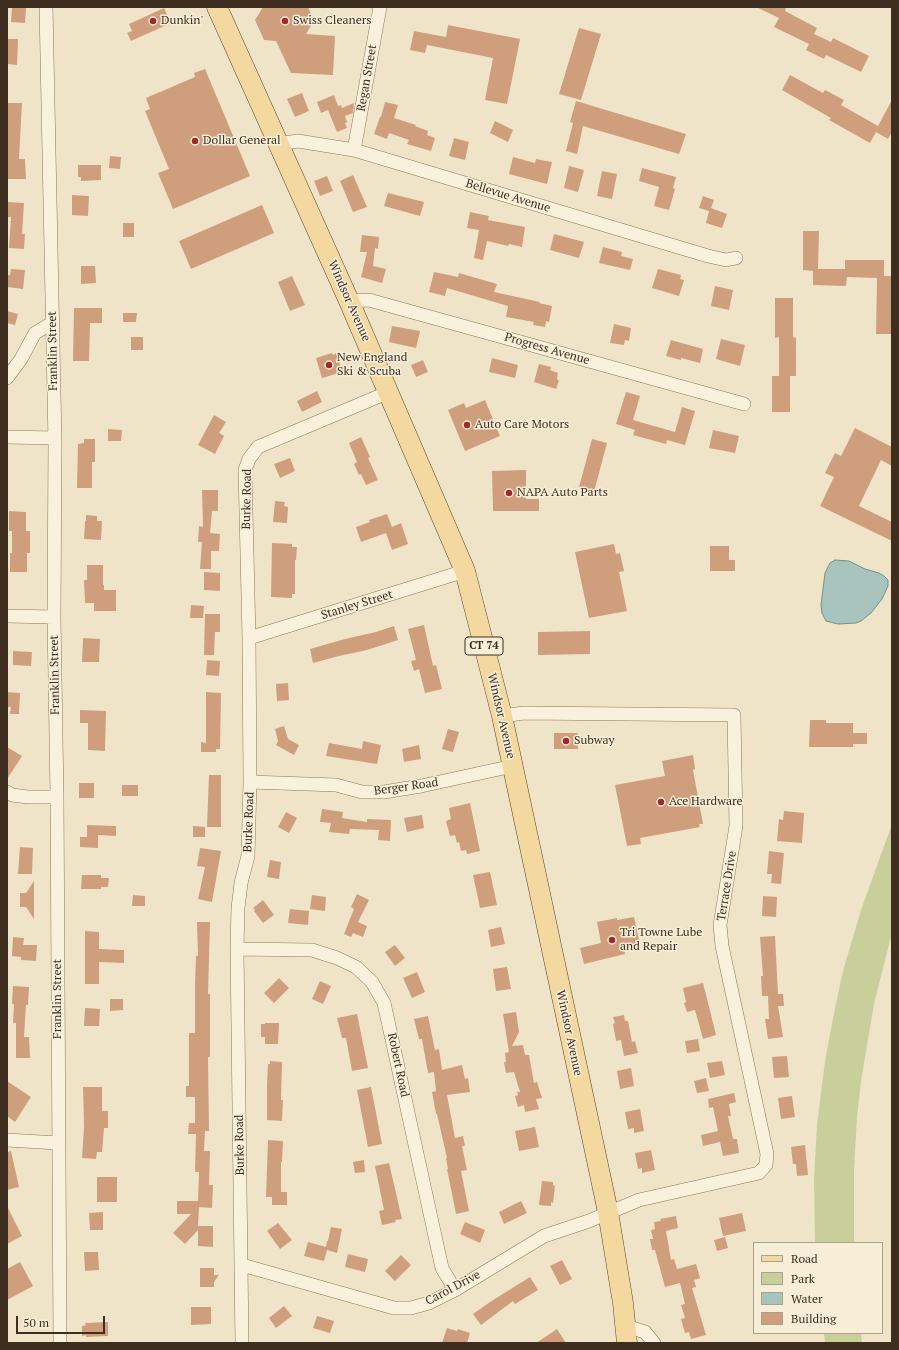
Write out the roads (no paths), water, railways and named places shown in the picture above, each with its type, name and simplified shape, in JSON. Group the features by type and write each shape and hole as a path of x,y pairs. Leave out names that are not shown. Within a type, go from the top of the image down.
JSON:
{"main road":[{"name":"Windsor Avenue","path":"217,7 349,301 466,571 502,716 608,1212 626,1334"}],"street":[{"name":"Franklin Street","path":"46,7 55,438 54,617 57,797 60,1343"},
{"name":"Regan Street","path":"354,150 380,7"},
{"name":"Bellevue Avenue","path":"278,144 298,141 354,150 708,256 726,260 736,258"},
{"name":"Progress Avenue","path":"349,301 369,300 744,404"},
{"path":"7,378 21,359 35,333 52,323"},
{"name":"Burke Road","path":"242,1343 237,950 238,908 241,883 248,856 250,782 249,638 245,470 249,459 258,447 389,392"},
{"path":"7,437 55,438"},
{"name":"Stanley Street","path":"249,638 466,571"},
{"path":"7,616 54,617"},
{"name":"Terrace Drive","path":"502,716 524,713 734,715 736,826 720,925 722,946 767,1154 766,1165 759,1173 639,1200 608,1212"},
{"name":"Berger Road","path":"250,782 336,785 362,792 384,792 422,786 513,766"},
{"path":"7,792 12,795 28,797 57,797"},
{"name":"Robert Road","path":"237,950 312,950 337,958 356,967 372,982 384,1003 442,1268 455,1290"},
{"path":"7,1140 58,1143"},
{"name":"Carol Drive","path":"242,1265 394,1308 411,1308 429,1303 455,1290 544,1236 589,1221 608,1212"},
{"path":"626,1334 645,1332 654,1343"}],"water":[{"path":"835,560 849,561 865,569 879,573 888,580 888,586 882,599 871,613 856,623 838,624 826,621 822,613 821,605 825,573 830,563"}],"place":[{"name":"Dunkin'","path":"153,21"},
{"name":"Swiss Cleaners","path":"285,21"},
{"name":"Dollar General","path":"195,141"},
{"name":"New England Ski & Scuba","path":"329,365"},
{"name":"Auto Care Motors","path":"467,425"},
{"name":"NAPA Auto Parts","path":"509,493"},
{"name":"Subway","path":"566,741"},
{"name":"Ace Hardware","path":"661,802"},
{"name":"Tri Towne Lube and Repair","path":"612,940"}]}
